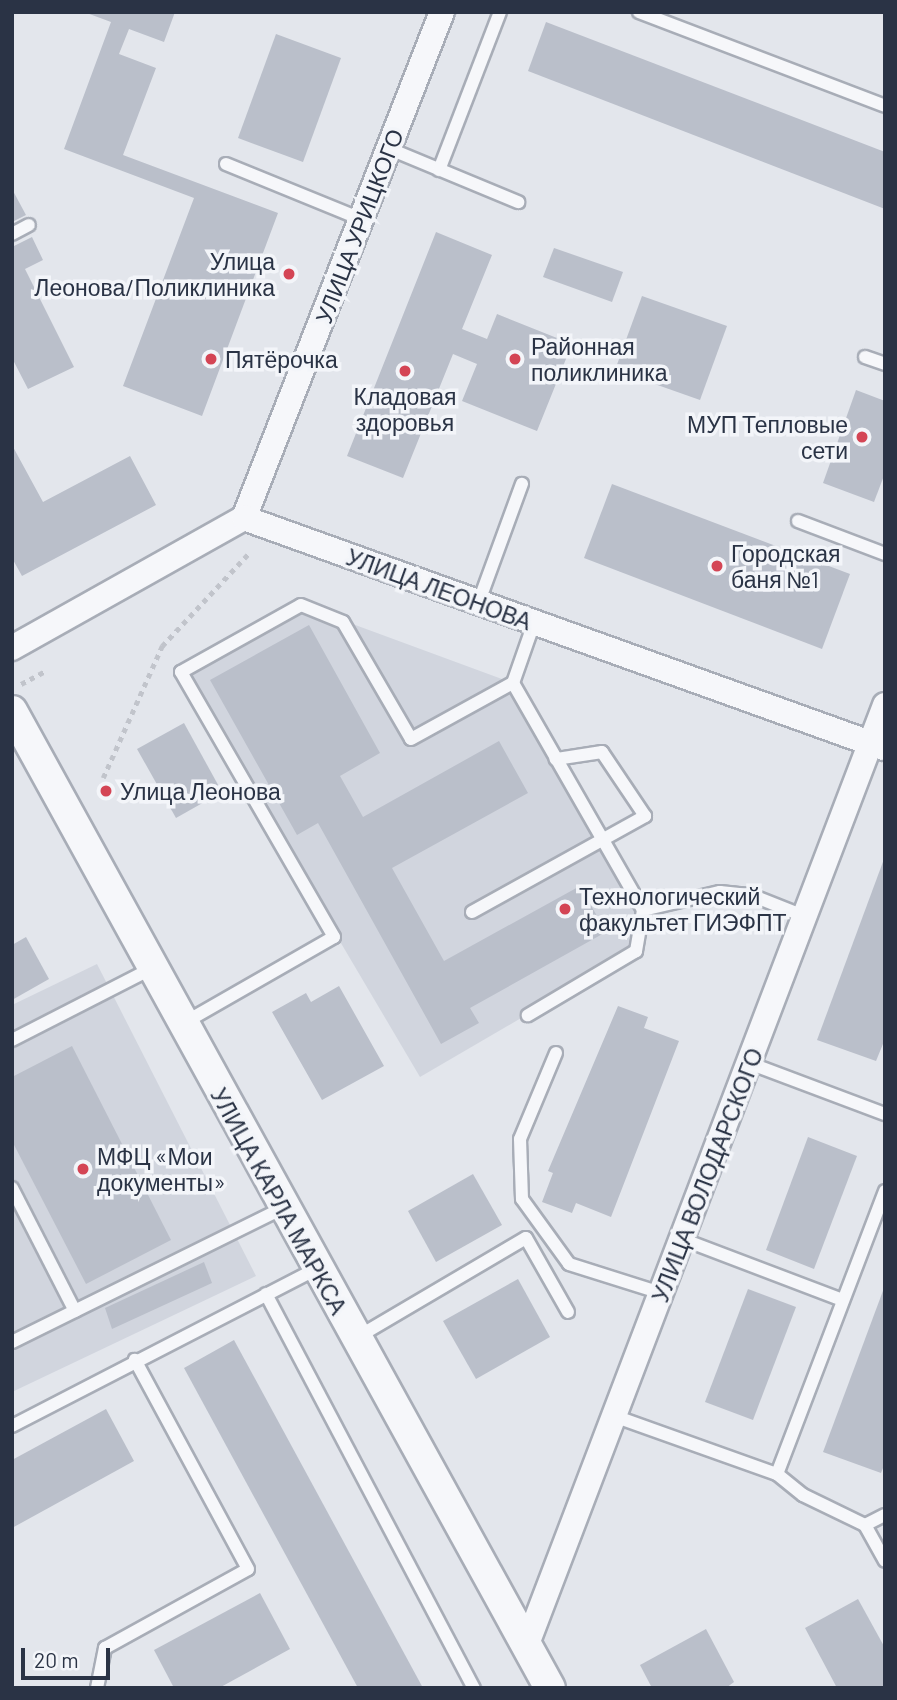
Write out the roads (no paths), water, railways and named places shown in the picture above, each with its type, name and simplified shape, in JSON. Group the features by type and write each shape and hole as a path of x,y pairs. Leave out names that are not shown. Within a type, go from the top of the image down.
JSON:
{"street":[{"name":"УЛИЦА УРИЦКОГО","path":"244,518 363,220 442,12"},
{"name":"УЛИЦА ЛЕОНОВА","path":"244,518 878,745"},
{"path":"12,649 244,518"},
{"name":"УЛИЦА ВОЛОДАРСКОГО","path":"527,1644 806,917 878,745 885,705"},
{"name":"УЛИЦА КАРЛА МАРКСА","path":"12,711 181,1025 550,1688"}],"lane":[{"path":"439,170 500,12"},
{"path":"639,12 885,106"},
{"path":"390,149 518,202"},
{"path":"226,164 363,220"},
{"path":"12,234 29,225"},
{"path":"865,357 885,364"},
{"path":"478,604 522,484"},
{"path":"798,521 885,554"},
{"path":"181,1025 334,937 181,672 301,605 343,622 411,739 513,684 534,624"},
{"path":"513,684 643,910 636,951 528,1015"},
{"path":"472,912 645,816 602,752 556,759"},
{"path":"643,910 720,892 751,895 806,917"},
{"path":"12,1040 151,969"},
{"path":"555,1053 520,1139 522,1199 569,1264 661,1293"},
{"path":"749,1063 885,1114"},
{"path":"12,1188 75,1311"},
{"path":"777,1474 885,1191"},
{"path":"12,1342 283,1208"},
{"path":"355,1338 526,1238 568,1312"},
{"path":"682,1239 844,1300"},
{"path":"12,1426 135,1360 316,1269"},
{"path":"266,1294 474,1688"},
{"path":"97,1688 105,1648 247,1569 135,1360"},
{"path":"614,1416 777,1474 803,1495 865,1525 885,1561"},
{"path":"865,1525 885,1515"}],"place":[{"name":"Улица Леонова/Поликлиника","path":"289,274"},
{"name":"Пятёрочка","path":"211,359"},
{"name":"Районная поликлиника","path":"515,359"},
{"name":"Кладовая здоровья","path":"405,371"},
{"name":"МУП Тепловые сети","path":"862,437"},
{"name":"Городская баня №1","path":"717,566"},
{"name":"Улица Леонова","path":"106,791"},
{"name":"Технологический факультет ГИЭФПТ","path":"565,909"},
{"name":"МФЦ «Мои документы»","path":"83,1169"}]}
